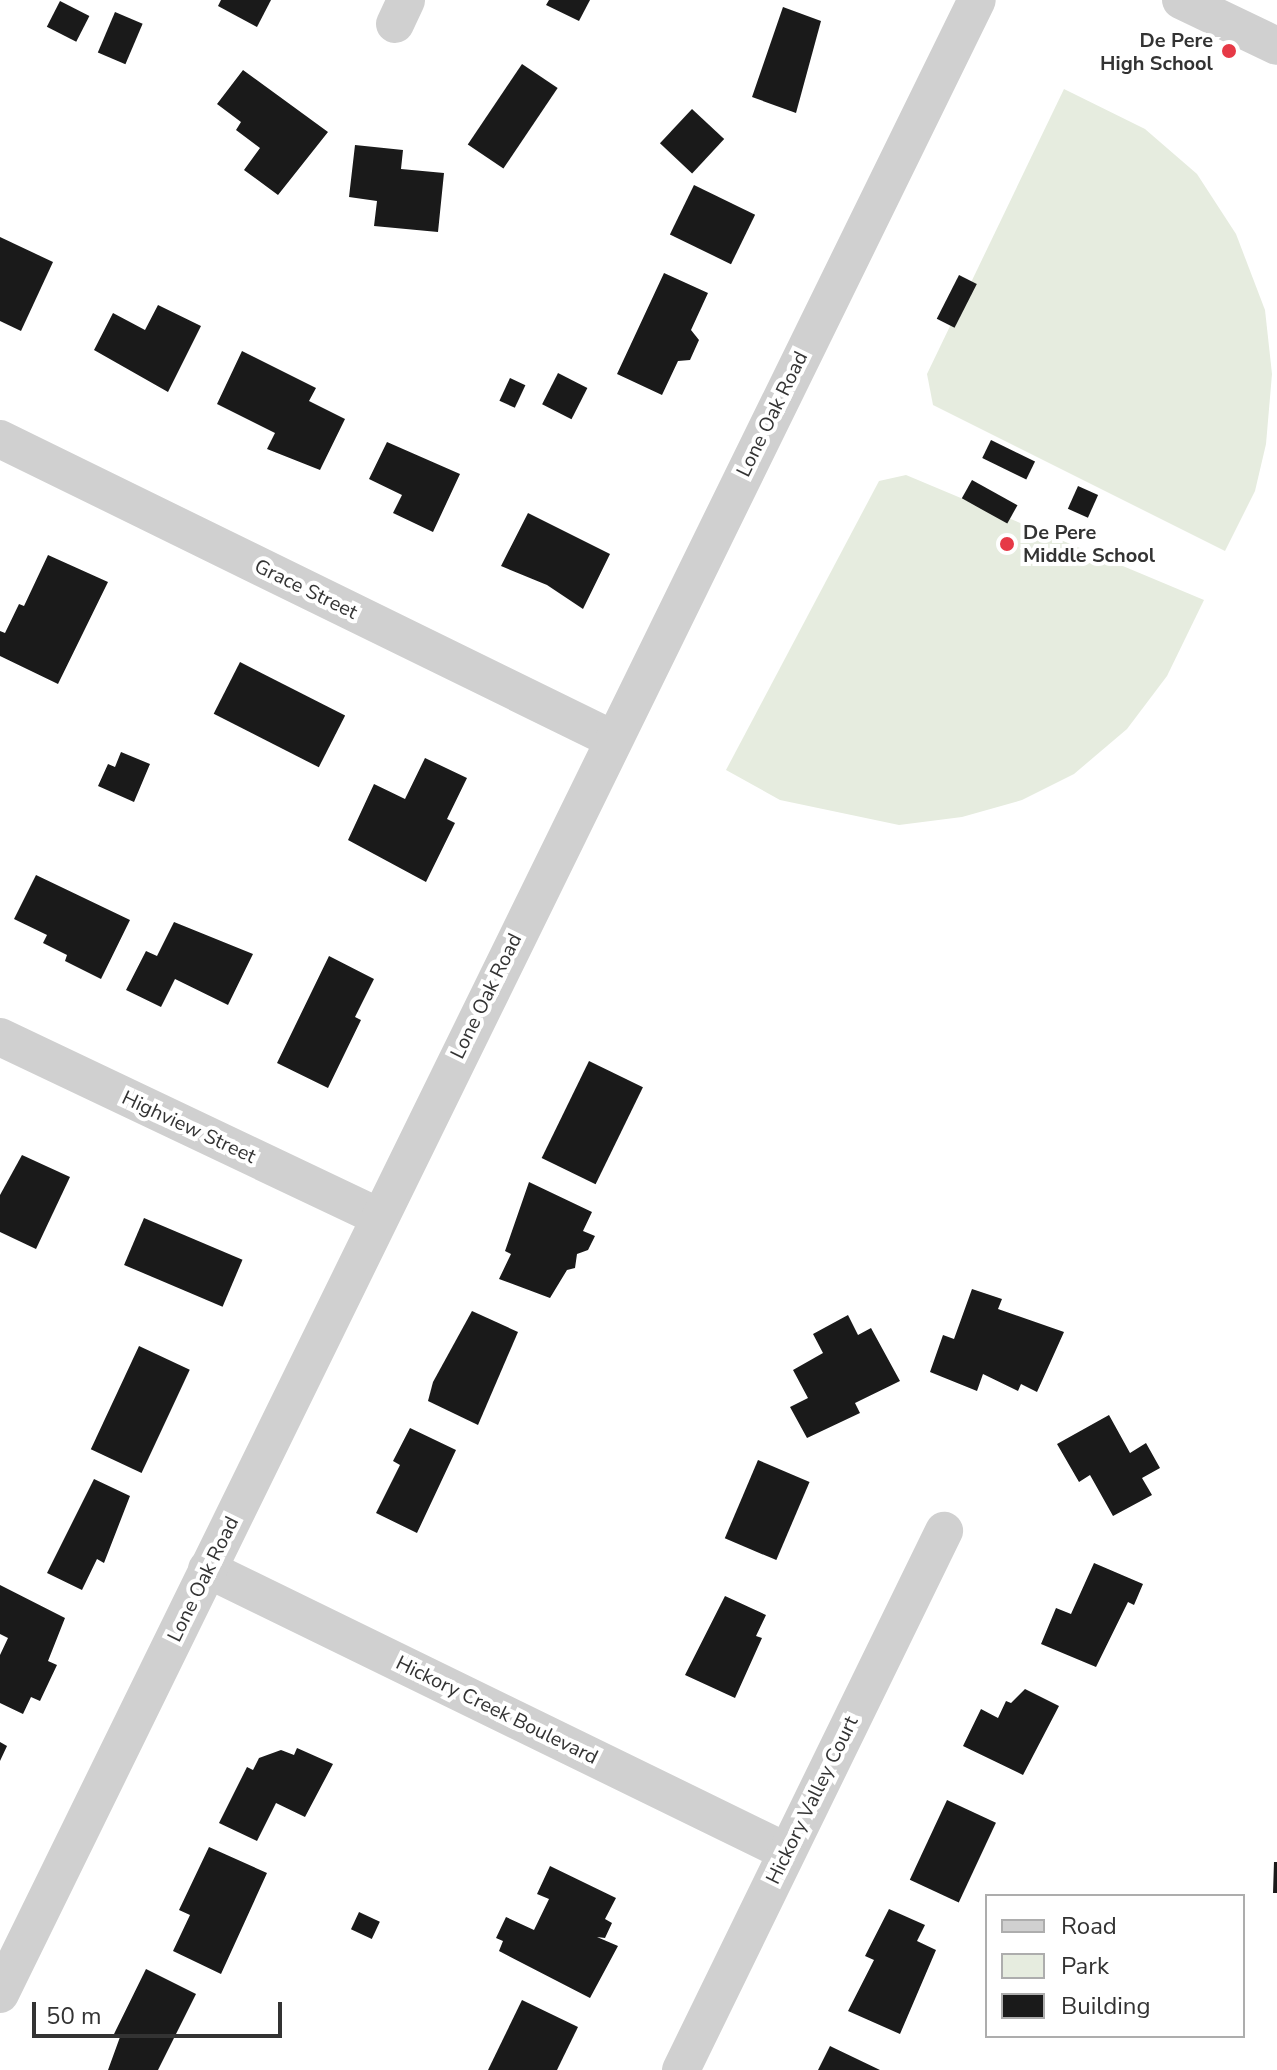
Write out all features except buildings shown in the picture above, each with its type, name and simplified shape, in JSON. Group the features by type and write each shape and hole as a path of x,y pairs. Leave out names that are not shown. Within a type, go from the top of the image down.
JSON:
{"street":[{"name":"Lone Oak Road","path":"0,1994 612,739 977,0"},
{"path":"1181,0 1277,46"},
{"name":"Grace Street","path":"0,439 612,739"},
{"name":"Highview Street","path":"0,1037 379,1217"},
{"name":"Hickory Valley Court","path":"681,2070 944,1531"},
{"name":"Hickory Creek Boulevard","path":"207,1569 787,1852"}],"green space":[{"path":"1064,89 1145,129 1197,174 1236,234 1265,310 1272,374 1266,444 1255,491 1225,551 933,405 927,374"},
{"path":"906,475 1204,600 1167,676 1127,729 1074,774 1022,800 962,817 899,825 780,800 726,770 879,481"}],"place":[{"name":"De Pere High School","path":"1229,51"},
{"name":"De Pere Middle School","path":"1007,544"}]}
